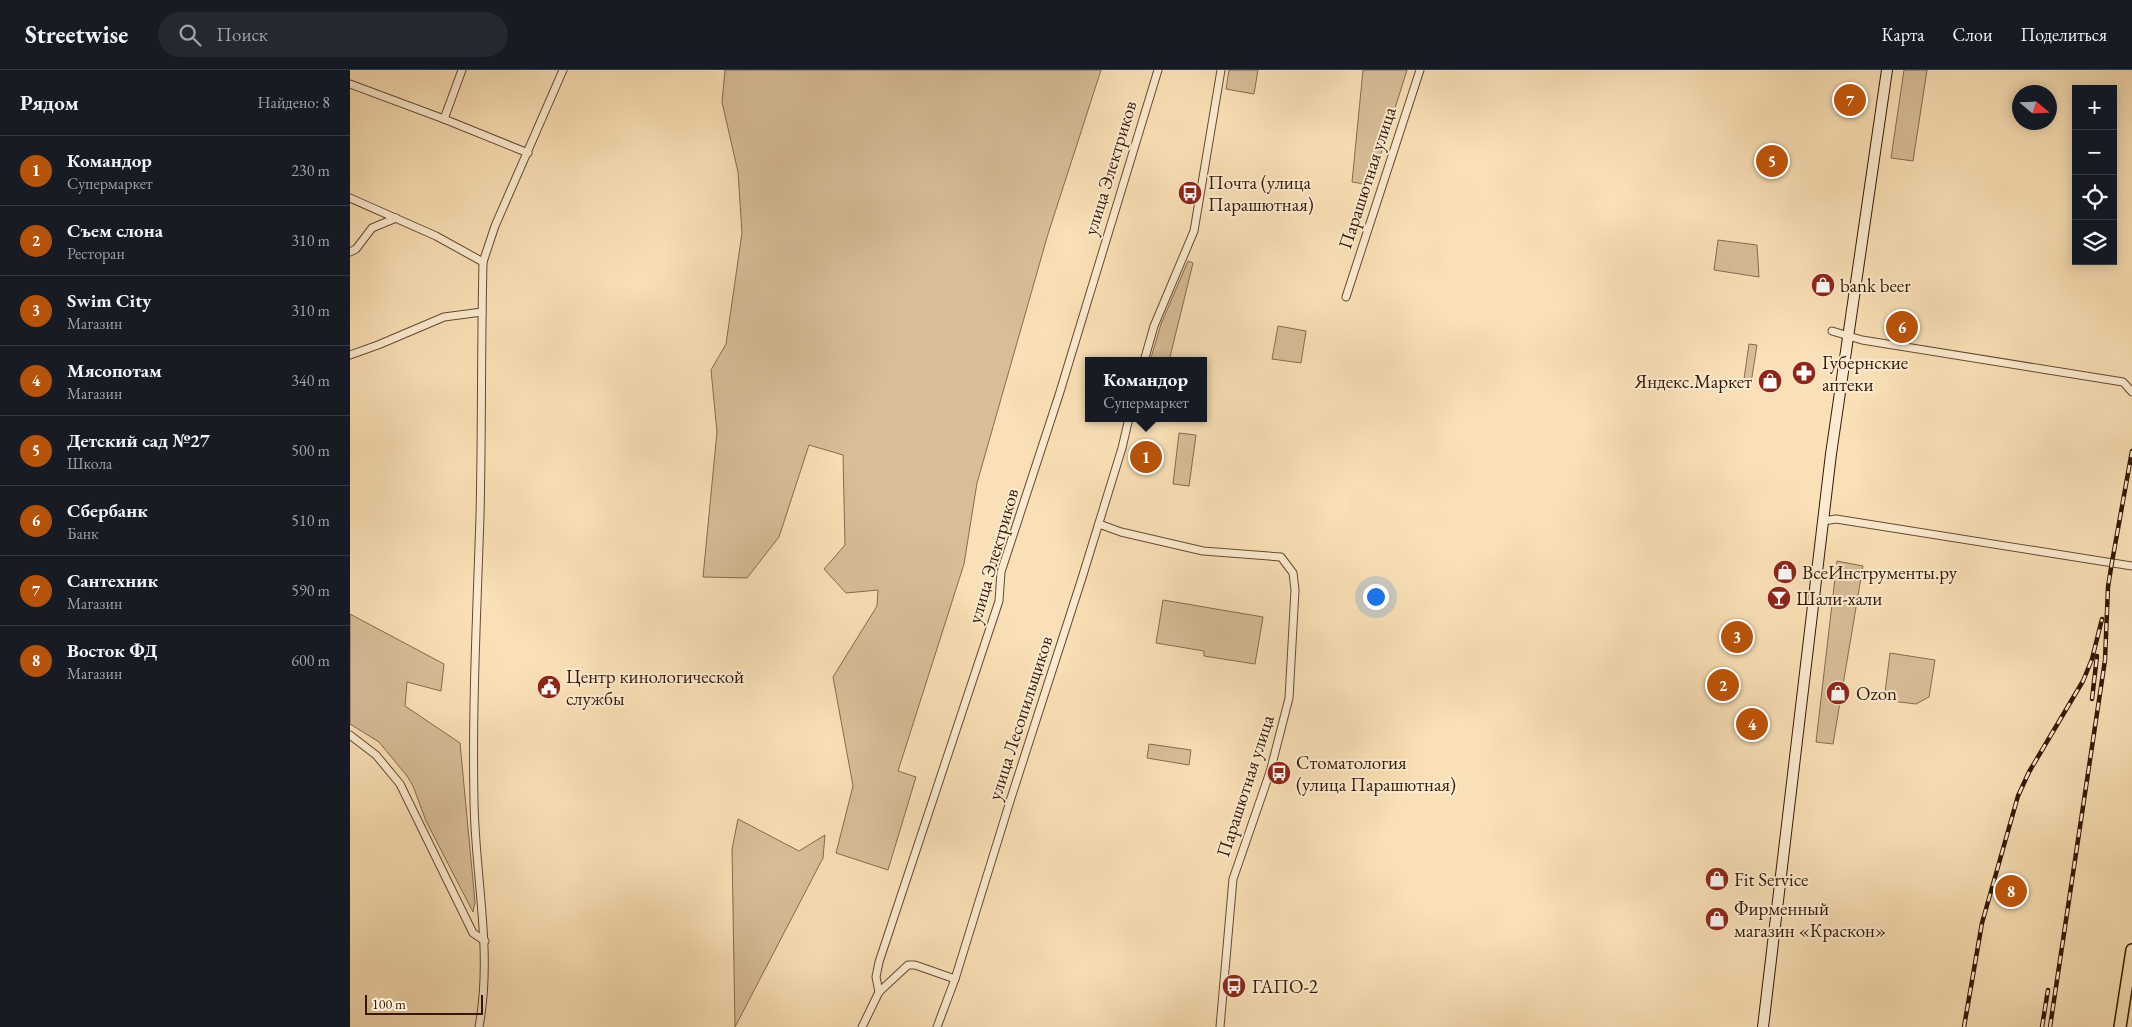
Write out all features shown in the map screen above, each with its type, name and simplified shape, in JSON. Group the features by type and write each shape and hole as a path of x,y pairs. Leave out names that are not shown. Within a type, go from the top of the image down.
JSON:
{"highway":[{"path":"2120,1027 2132,950"}],"main road":[{"path":"1764,1027 1823,521 1887,70"}],"street":[{"path":"444,118 462,70"},
{"path":"479,1027 484,998 485,941 474,803 475,637 480,516 483,262 495,226 563,70"},
{"name":"улица Электриков","path":"879,992 876,977 879,962 999,601 1001,572 1059,395 1158,70"},
{"path":"1145,357 1154,326 1194,231 1220,70"},
{"name":"Парашютная улица","path":"1346,297 1420,70"},
{"path":"350,84 444,118 528,153"},
{"path":"350,198 436,236 483,262"},
{"path":"350,252 356,249 372,228 396,218"},
{"path":"350,355 378,346 444,317 482,312"},
{"path":"1832,331 1862,340 2124,382 2132,392"},
{"name":"улица Лесопильщиков","path":"937,1027 955,979 1099,524 1128,422"},
{"path":"1823,521 1836,519 2132,566"},
{"name":"Парашютная улица","path":"1099,524 1121,532 1203,551 1283,558 1293,573 1295,590 1289,698 1262,796 1233,879 1220,1027"},
{"path":"350,735 376,756 400,784 473,933 485,941"},
{"path":"862,1027 879,992 908,965 915,965 955,979"}],"shaded area":[{"path":"725,70 1101,70 1048,234 977,483 964,564 898,771 916,777 888,870 836,853 853,786 833,677 877,606 878,590 846,593 824,569 845,545 843,455 809,445 779,537 747,578 703,577 717,432 711,370 726,344 742,233 738,172 722,102"},
{"path":"1229,70 1258,70 1254,94 1226,89"},
{"path":"1363,70 1407,70 1371,185 1352,182"},
{"path":"1904,70 1927,70 1913,161 1891,158"},
{"path":"1718,240 1757,245 1759,277 1714,270"},
{"path":"1188,261 1193,263 1170,357 1151,357 1161,324"},
{"path":"1278,326 1306,331 1301,363 1272,359"},
{"path":"1749,344 1757,345 1751,383 1744,379"},
{"path":"1179,433 1196,435 1189,486 1173,484"},
{"path":"1837,561 1863,566 1833,744 1816,742"},
{"path":"1163,600 1263,617 1255,664 1204,656 1204,651 1156,643"},
{"path":"350,614 444,664 441,691 407,682 405,706 460,743 475,902 473,912 426,821 413,786 407,776 379,742 350,724"},
{"path":"1890,653 1935,660 1929,697 1916,704 1884,700"},
{"path":"1149,744 1191,750 1189,765 1147,758"},
{"path":"738,819 799,851 825,835 823,858 735,1027 732,849"}],"railway":[{"path":"2050,1027 2105,660 2108,587 2132,451"},
{"path":"1964,1027 1982,923 2018,796 2029,772 2083,681 2092,659 2102,619"},
{"path":"2092,699 2097,656"},
{"path":"2042,1027 2048,990"}],"place":[{"name":"Сантехник","path":"1850,100"},
{"name":"Детский сад №27","path":"1772,161"},
{"name":"Почта (улица Парашютная)","path":"1190,193"},
{"name":"bank beer","path":"1823,285"},
{"name":"Сбербанк","path":"1902,327"},
{"name":"Губернские аптеки","path":"1804,373"},
{"name":"Яндекс.Маркет","path":"1770,381"},
{"name":"Командор","path":"1146,457"},
{"name":"ВсеИнструменты.ру","path":"1785,572"},
{"name":"Шали-хали","path":"1779,598"},
{"name":"Swim City","path":"1737,637"},
{"name":"Съем слона","path":"1723,685"},
{"name":"Центр кинологической службы","path":"549,687"},
{"name":"Ozon","path":"1838,693"},
{"name":"Мясопотам","path":"1752,724"},
{"name":"Стоматология (улица Парашютная)","path":"1279,773"},
{"name":"Fit Service","path":"1717,879"},
{"name":"Восток ФД","path":"2011,891"},
{"name":"Фирменный магазин «Краскон»","path":"1717,919"},
{"name":"ГАПО-2","path":"1234,986"}]}
